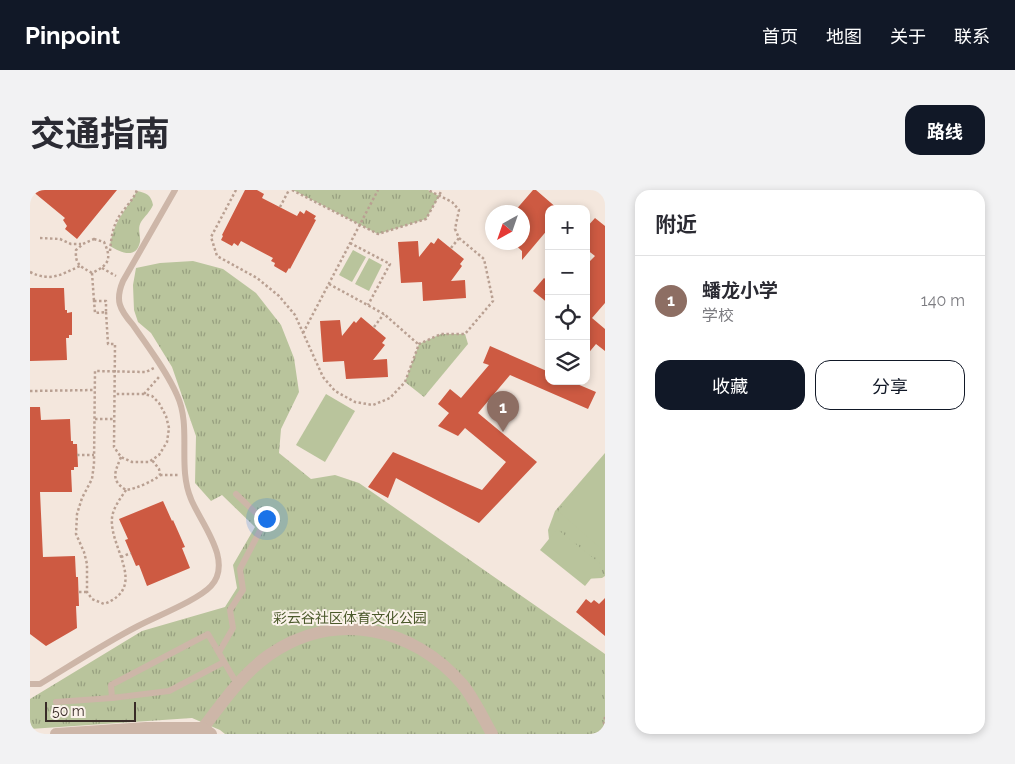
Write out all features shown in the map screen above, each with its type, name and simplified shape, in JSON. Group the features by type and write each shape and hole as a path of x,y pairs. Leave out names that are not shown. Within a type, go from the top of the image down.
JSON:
{"street":[{"path":"56,734 146,728 207,731 237,684 269,655 302,637 333,630 363,628 390,634 419,647 443,665 463,686 492,734"}],"lane":[{"path":"30,684 40,684 136,626 202,594 212,585 218,571 218,558 213,542 190,499 184,475 183,414 178,395 133,325 124,315 119,302 119,291 123,281 176,190"},
{"path":"219,652 233,628 230,610 243,590 240,570 262,527 261,518 236,494"},
{"path":"112,698 111,685 208,634 237,684"},
{"path":"56,702 169,691 224,662"}],"path":[{"path":"92,273 102,268 108,262 112,234 118,219 131,202 137,190"},
{"path":"236,190 211,238 217,256 257,278 279,296 294,315 323,378 335,391 355,402 373,406 390,398 405,382 418,344 441,334 465,334 493,301 484,259 459,238 455,229 459,210 452,202 428,190"},
{"path":"280,207 291,190 378,234 426,219 442,190"},
{"path":"303,333 378,190"},
{"path":"40,238 60,239 71,244 83,244"},
{"path":"451,248 459,238"},
{"path":"92,273 80,266 76,259 76,250 94,239 104,242 109,253"},
{"path":"350,243 390,264 368,305"},
{"path":"30,272 45,278 62,275 80,266"},
{"path":"102,268 123,281"},
{"path":"92,273 95,313 106,312"},
{"path":"329,284 384,314 418,344"},
{"path":"94,301 106,301 108,344 115,344 114,447 121,457 132,462 149,462 159,455 167,442 169,428 166,416 159,403 152,396 144,394 115,394"},
{"path":"374,327 384,314"},
{"path":"126,490 114,509 112,520 115,539 126,578 122,592 114,601 104,604 92,599 87,592 87,564 76,534 77,514 82,498 92,479 95,371 146,372 159,364"},
{"path":"144,394 157,379 165,374"},
{"path":"30,391 95,390"},
{"path":"95,419 114,419"},
{"path":"77,455 94,455"},
{"path":"121,457 115,478 118,486 126,490 134,489 143,483 154,480 160,475 184,475"},
{"path":"152,460 159,469 160,475"},
{"path":"121,557 131,553"},
{"path":"79,592 87,592"},
{"path":"605,717 605,726"}],"green space":[{"path":"293,190 428,190 439,196 426,219 378,234"},
{"path":"137,191 148,195 153,205 140,225 138,248 131,253 127,253 110,246 114,229"},
{"path":"353,250 366,257 352,282 339,275"},
{"path":"369,258 382,265 369,291 355,284"},
{"name":"彩云谷社区体育文化公园","path":"193,261 223,269 256,293 281,325 294,358 299,392 281,429 279,453 311,479 335,475 359,483 605,654 605,734 225,734 192,718 30,729 30,699 142,631 225,607 237,588 233,565 255,527 222,495 211,501 195,483 196,436 172,367 151,333 138,322 134,310 133,285 136,268 160,263"},
{"path":"441,334 465,334 468,344 424,397 405,382 419,344"},
{"path":"326,394 355,411 325,462 296,445"},
{"path":"605,453 605,576 602,578 584,579 550,549 548,530 555,511"},
{"path":"605,458 605,552 558,511"},
{"path":"557,529 602,565 585,586 540,550"}],"building":[{"path":"31,190 117,190 77,239 65,229 67,226 63,220 65,218"},
{"path":"245,190 257,190 264,194 262,198 297,216 300,211 304,214 306,210 316,216 314,219 316,220 290,269 286,273 274,266 275,263 271,261 273,258 241,241 238,246 234,243 232,246 221,240"},
{"path":"533,190 536,190 553,205 545,205 545,233 522,260 521,250 530,250 530,205 520,205"},
{"path":"595,218 605,226 605,303 592,318 605,329 605,351 596,344 590,351 590,261 595,256 590,252 590,224"},
{"path":"438,238 464,259 460,264 462,266 451,281 465,280 466,298 423,301 422,282 401,283 398,242 418,241 419,257 431,242 434,244"},
{"path":"544,278 545,279 545,301 533,291"},
{"path":"30,288 64,288 65,310 67,310 67,313 72,312 72,335 66,338 67,360 30,361"},
{"path":"361,317 386,338 382,343 385,345 373,360 387,359 388,377 346,379 344,361 323,362 320,321 340,320 342,336 354,321 356,323"},
{"path":"490,346 545,370 545,385 579,385 596,392 588,409 510,375 478,413 537,462 479,523 396,478 388,498 368,487 393,452 482,490 506,462 465,428 458,436 438,426 449,413 438,404 450,389 461,398 489,365 483,363"},
{"path":"30,407 40,407 41,420 70,419 71,441 73,441 73,444 77,444 78,467 74,467 74,470 71,470 72,492 40,492 43,557 75,556 76,577 78,577 79,606 76,606 77,628 46,646 30,634"},
{"path":"163,501 185,547 182,548 190,568 147,586 139,565 136,566 125,540 128,539 119,519"},
{"path":"605,598 605,636 576,612 586,599 591,603 594,600 599,604"}],"place":[{"name":"蟠龙小学","path":"503,432"}]}
